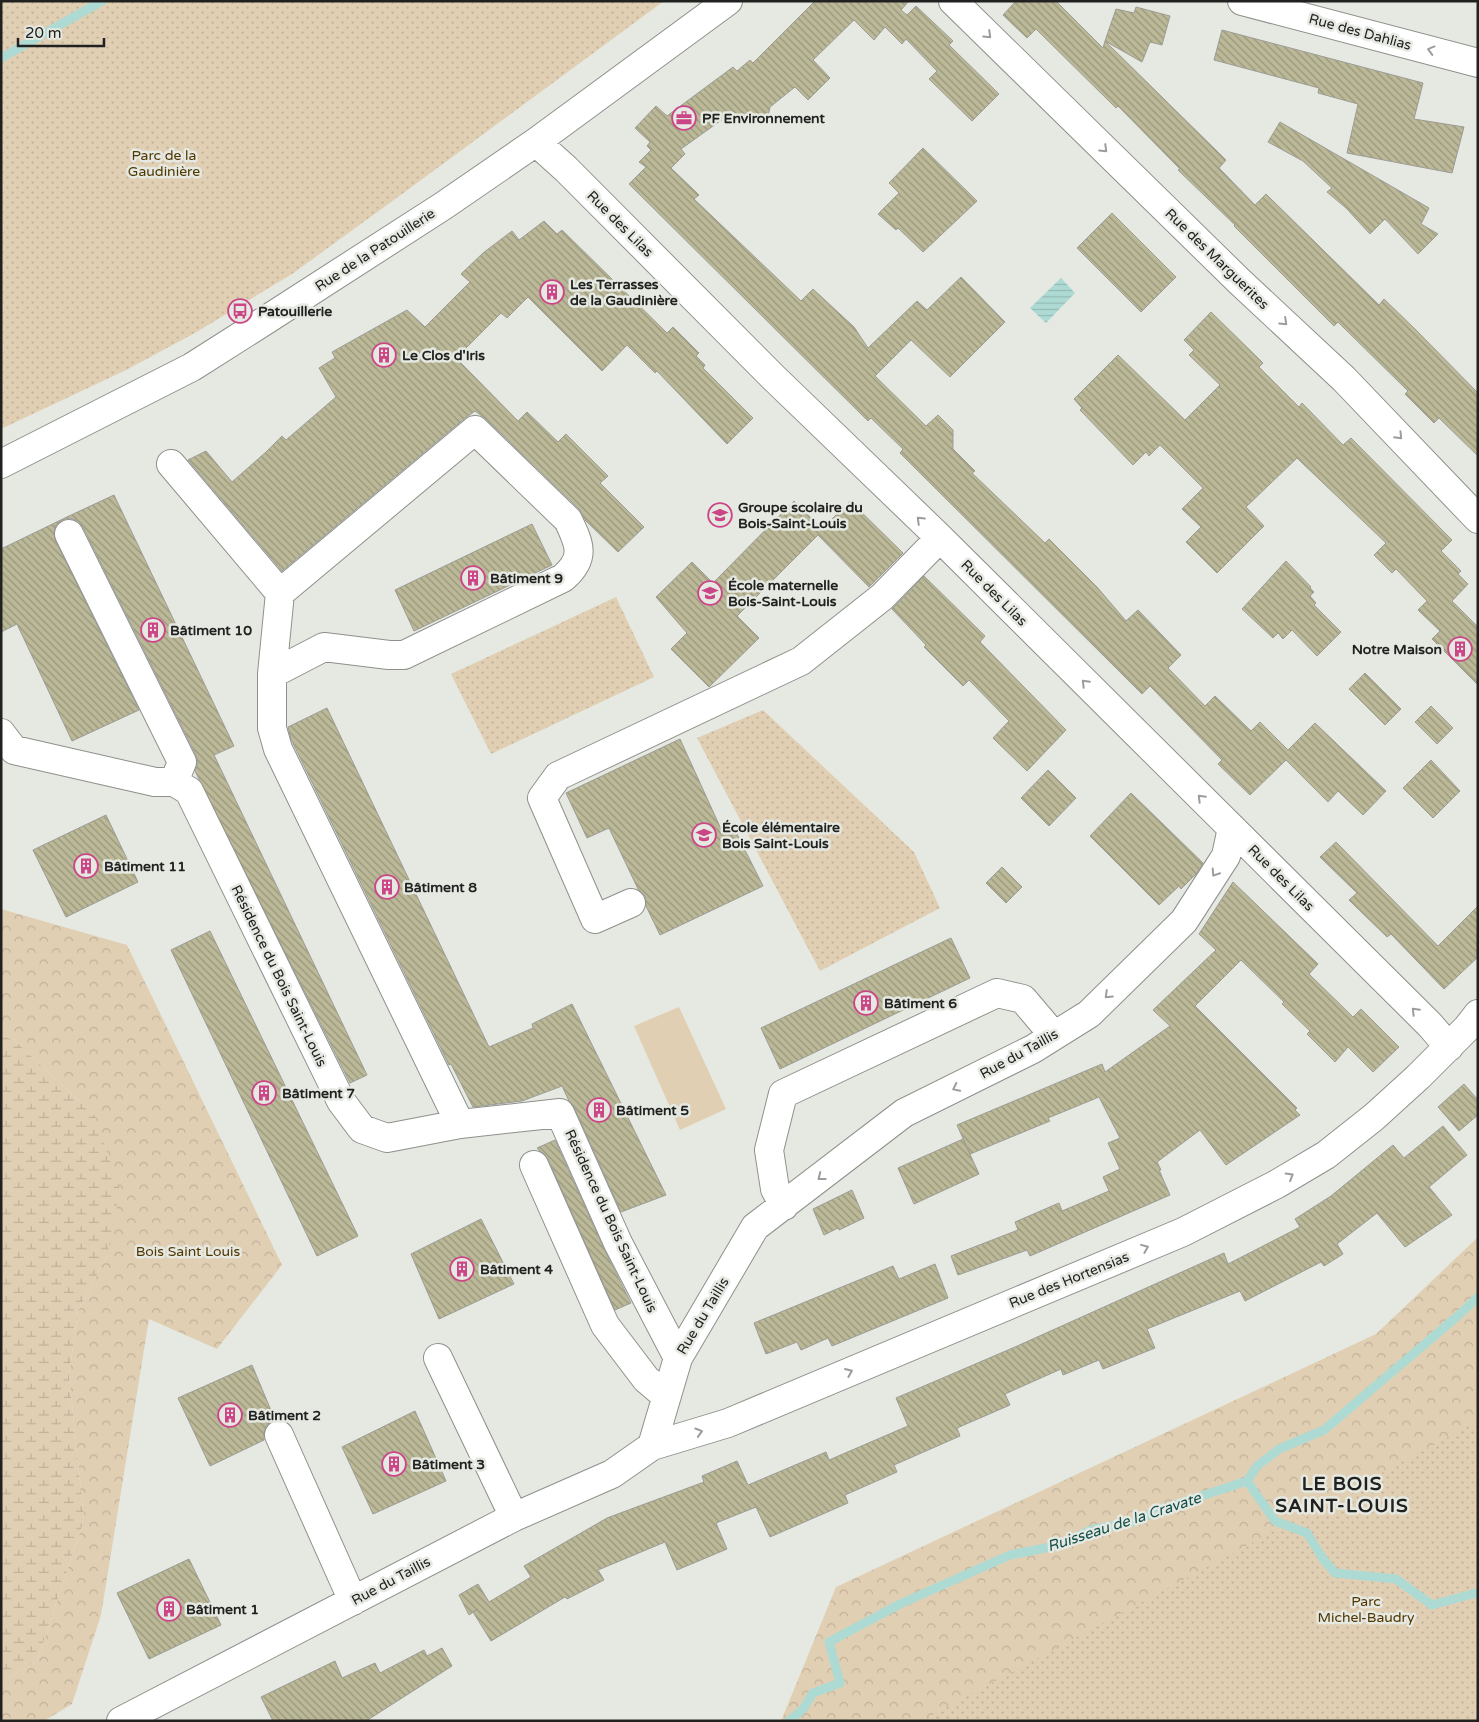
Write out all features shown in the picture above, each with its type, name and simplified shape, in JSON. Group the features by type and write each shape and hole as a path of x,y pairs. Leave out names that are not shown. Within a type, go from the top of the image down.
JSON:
{"street":[{"name":"Rue de la Patouillerie","path":"1,464 192,367 443,206 536,142 728,1"},
{"name":"Rue des Marguerites","path":"953,1 1238,280 1344,379 1478,519"},
{"name":"Rue des Dahlias","path":"1242,1 1478,62"},
{"name":"Rue des Lilas","path":"536,142 566,169 773,377 1232,828 1430,1025 1448,1046"},
{"path":"272,674 324,647 389,655 404,654 563,578 574,569 579,556 577,539 568,520 476,430 280,593 272,674 272,728 278,749 460,1124"},
{"path":"171,464 280,593"},
{"path":"1,733 14,750 155,782 174,782 182,762 69,534"},
{"path":"631,903 595,919 542,798 558,776 801,661 882,597 939,539"},
{"name":"Résidence du Bois Saint-Louis","path":"174,782 190,791 340,1101 362,1129 387,1138 460,1124 560,1113 618,1243 678,1358"},
{"name":"Rue du Taillis","path":"121,1721 514,1517 612,1474 652,1446 678,1358 755,1228 904,1113 1033,1049 1089,1014 1184,921 1226,856 1232,828"},
{"path":"784,1206 775,1189 769,1150 783,1094 998,993 1023,999 1045,1025 1052,1037"},
{"name":"Rue des Hortensias","path":"652,1446 728,1423 1183,1232 1277,1184 1326,1155 1374,1117 1418,1078 1467,1028 1478,1014"},
{"path":"534,1165 605,1325 646,1379 666,1396"},
{"path":"438,1358 514,1517"},
{"path":"279,1435 353,1601"}],"green space":[{"name":"Parc de la Gaudinière","path":"1,1 664,1 292,274 195,333 126,370 1,429"},
{"path":"616,597 654,677 491,754 451,674"},
{"path":"763,710 914,852 940,908 820,971 697,738"},
{"name":"Bois Saint Louis","path":"1,909 127,945 282,1265 217,1349 149,1319 101,1615 72,1704 44,1721 1,1721 1,1683 37,1661 84,1520 69,1375 78,1311 107,1256 95,1116 14,1040 1,1035"},
{"path":"679,1007 726,1109 680,1130 634,1026"},
{"path":"1,1035 14,1040 95,1116 120,1190 107,1256 78,1311 69,1375 84,1520 37,1661 1,1683"},
{"path":"1478,1237 1478,1721 781,1721 836,1587 1376,1334"},
{"name":"Parc Michel-Baudry","path":"1478,1421 1478,1721 921,1721"}],"water":[{"path":"1061,278 1075,293 1046,323 1030,308"}],"building":[{"path":"815,1 909,1 901,10 907,15 916,6 953,41 949,45 999,94 972,121 929,79 937,71 906,39 902,44 885,27 874,40 854,20 813,60 830,78 808,100 795,87 770,107 767,121 727,116 681,149 685,154 671,168 699,195 694,199 801,301 813,289 854,327 868,348 917,301 927,310 961,277 1005,322 950,377 911,340 875,376 926,426 938,415 953,430 953,449 975,471 972,473 1045,543 1049,539 1097,587 1126,621 1138,610 1181,655 1168,668 1205,706 1215,696 1251,731 1260,722 1288,750 1315,723 1386,791 1363,815 1338,791 1328,802 1286,760 1250,795 1218,764 1222,760 1150,686 1142,694 900,453 903,449 871,418 868,421 629,184 646,167 639,162 651,150 647,146 650,142 635,128 656,106 667,116 733,67 737,71 750,60 753,63"},
{"path":"1016,1 1056,1 1103,48 1105,41 1226,160 1219,168 1255,205 1266,194 1379,305 1384,299 1415,329 1478,393 1478,456 1439,418 1434,423 1405,394 1408,391 1338,322 1334,326 1178,170 1180,169 1118,106 1116,108 1036,29 1027,38 1003,15"},
{"path":"1136,7 1170,16 1162,45 1150,42 1142,62 1105,41 1116,9 1134,13"},
{"path":"1222,30 1423,83 1414,119 1464,127 1452,173 1347,153 1358,104 1318,93 1319,88 1214,60"},
{"path":"1280,122 1429,208 1421,224 1438,234 1418,254 1385,219 1370,234 1346,208 1327,192 1332,188 1303,161 1268,142"},
{"path":"923,148 977,201 923,252 898,228 896,230 878,214 899,193 889,183"},
{"path":"1112,213 1176,277 1141,312 1077,248"},
{"path":"544,221 557,234 562,230 667,333 673,327 699,353 696,356 705,365 703,368 753,418 727,444 657,371 655,373 627,345 602,371 528,297 507,318 501,313 456,358 518,421 527,412 558,442 566,434 608,476 600,483 644,527 618,552 586,521 579,509 486,419 475,411 282,571 188,460 206,451 232,482 282,436 286,440 336,397 319,368 335,358 332,352 407,310 425,327 470,282 461,274 483,253 512,231 519,240"},
{"path":"1211,312 1263,363 1259,367 1299,407 1302,403 1343,445 1351,438 1452,540 1441,551 1461,571 1458,574 1468,584 1452,601 1478,627 1478,685 1432,639 1440,631 1418,610 1427,601 1396,569 1392,573 1374,555 1386,543 1297,458 1246,507 1264,526 1217,573 1186,542 1201,527 1182,509 1203,488 1160,445 1149,456 1146,452 1133,465 1080,410 1082,408 1074,399 1118,355 1185,420 1220,385 1189,355 1194,350 1184,340"},
{"path":"114,495 234,746 214,755 367,1075 350,1083 195,771 198,762 196,755 83,527 78,521 70,518 62,520 56,525 55,540 139,710 72,741 17,624 1,632 1,549"},
{"name":"École maternelle Bois-Saint-Louis","path":"794,501 822,529 850,501 903,553 869,587 818,535 737,616 759,638 709,687 671,649 687,633 656,597 692,562 713,583"},
{"name":"Bâtiment 9","path":"532,524 552,565 414,631 395,590"},
{"path":"1286,561 1311,587 1314,592 1310,596 1316,603 1314,605 1341,632 1317,656 1292,630 1283,639 1278,633 1273,638 1242,609"},
{"path":"924,576 985,636 980,642 1066,730 1027,771 993,738 1009,721 969,680 963,686 924,647 926,645 892,609"},
{"path":"1365,673 1401,709 1385,725 1349,689"},
{"path":"1431,706 1453,728 1437,744 1415,722"},
{"path":"327,708 489,1047 533,1028 532,1024 572,1004 666,1195 621,1212 574,1107 562,1086 522,1101 473,1107 451,1064 449,1065 291,739 288,727"},
{"name":"École élémentaire Bois Saint-Louis","path":"680,739 721,829 732,824 763,886 660,935 646,906 645,896 638,889 609,828 587,838 566,793"},
{"path":"1431,760 1460,791 1433,818 1403,788"},
{"path":"1048,770 1076,798 1049,826 1021,798"},
{"path":"1131,793 1203,863 1197,873 1181,889 1179,886 1159,905 1090,836"},
{"name":"Bâtiment 11","path":"106,815 138,882 66,917 33,850"},
{"path":"1336,842 1438,946 1478,906 1478,957 1444,989 1391,934 1387,937 1349,900 1357,893 1320,857"},
{"path":"1002,867 1022,887 1006,903 986,883"},
{"path":"1233,882 1318,964 1309,974 1353,1017 1361,1009 1399,1047 1373,1072 1348,1047 1335,1062 1307,1034 1310,1031 1282,1004 1284,1002 1241,960 1195,1006 1297,1108 1295,1110 1300,1115 1226,1165 1200,1130 1157,1162 1170,1195 1030,1256 1027,1250 958,1275 951,1256 1018,1230 1015,1222 1059,1203 1062,1211 1109,1191 1103,1177 1120,1169 1108,1143 1120,1138 1099,1097 1048,1118 1050,1121 970,1154 957,1125 1102,1064 1105,1072 1170,1026 1153,1010 1216,950 1199,934"},
{"name":"Bâtiment 7","path":"210,931 358,1236 317,1256 171,950"},
{"name":"Bâtiment 6","path":"951,938 970,978 780,1069 761,1028"},
{"path":"1464,1084 1478,1100 1478,1115 1459,1131 1438,1107"},
{"path":"1443,1126 1467,1155 1429,1187 1452,1215 1405,1247 1377,1213 1337,1244 1343,1254 1324,1266 1321,1262 1245,1301 1240,1291 1147,1329 1155,1348 1103,1369 1099,1360 1063,1375 1061,1369 1005,1394 1010,1405 957,1428 960,1436 894,1465 897,1472 845,1495 848,1503 770,1537 756,1507 716,1523 727,1549 677,1570 665,1542 598,1570 604,1580 567,1599 565,1597 491,1641 473,1612 469,1615 459,1595 478,1584 489,1602 531,1577 524,1566 607,1518 704,1482 702,1476 737,1461 748,1485 826,1452 829,1460 908,1426 896,1398 1224,1253 1228,1264 1300,1227 1295,1219 1331,1196 1393,1145 1404,1158"},
{"path":"963,1139 979,1174 914,1204 898,1168"},
{"path":"555,1140 604,1249 631,1303 615,1310 548,1159 537,1148"},
{"path":"852,1190 864,1218 824,1235 813,1209"},
{"name":"Bâtiment 4","path":"481,1219 514,1284 439,1319 411,1254"},
{"path":"935,1264 948,1298 832,1346 828,1338 801,1350 797,1342 766,1354 754,1323 893,1266 899,1279"},
{"name":"Bâtiment 2","path":"252,1365 275,1420 266,1426 264,1440 210,1466 178,1398"},
{"name":"Bâtiment 3","path":"415,1411 446,1481 373,1514 342,1447"},
{"name":"Bâtiment 1","path":"189,1559 221,1625 149,1659 117,1593"},
{"path":"442,1648 452,1666 366,1721 273,1721 261,1697 335,1661 342,1678 375,1663 380,1673 424,1650 427,1656"}],"waterway":[{"path":"1,58 102,1"},
{"name":"Ruisseau de la Cravate","path":"789,1721 803,1709 813,1693 840,1683 829,1642 900,1604 1010,1555 1055,1546 1094,1529 1133,1522 1162,1509 1247,1481 1257,1466 1279,1449 1324,1430 1478,1297"},
{"path":"1247,1481 1275,1521 1307,1533 1323,1559 1335,1573 1396,1579 1432,1605 1476,1593 1478,1595"}],"place":[{"name":"PF Environnement","path":"684,118"},
{"name":"Les Terrasses de la Gaudinière","path":"552,292"},
{"name":"Patouillerie","path":"240,311"},
{"name":"Le Clos d'Iris","path":"384,355"},
{"name":"Groupe scolaire du Bois-Saint-Louis","path":"720,515"},
{"name":"Bâtiment 9","path":"473,578"},
{"name":"École maternelle Bois-Saint-Louis","path":"710,593"},
{"name":"Bâtiment 10","path":"153,630"},
{"name":"Notre Maison","path":"1460,649"},
{"name":"École élémentaire Bois Saint-Louis","path":"704,835"},
{"name":"Bâtiment 11","path":"86,866"},
{"name":"Bâtiment 8","path":"387,887"},
{"name":"Bâtiment 6","path":"866,1003"},
{"name":"Bâtiment 7","path":"264,1093"},
{"name":"Bâtiment 5","path":"599,1110"},
{"name":"Bâtiment 4","path":"462,1269"},
{"name":"Bâtiment 2","path":"230,1415"},
{"name":"Bâtiment 3","path":"394,1464"},
{"name":"Bâtiment 1","path":"169,1609"}],"district":[{"name":"LE BOIS SAINT-LOUIS","path":"1342,1495"}]}
